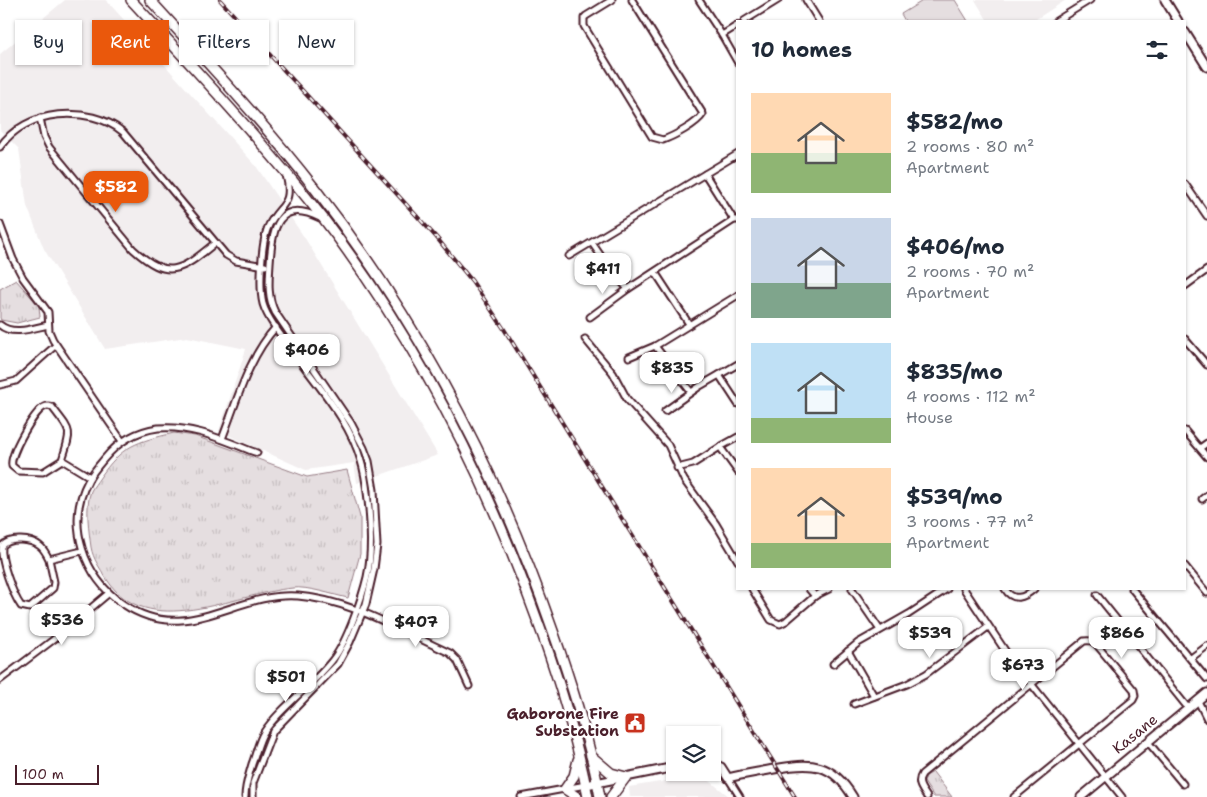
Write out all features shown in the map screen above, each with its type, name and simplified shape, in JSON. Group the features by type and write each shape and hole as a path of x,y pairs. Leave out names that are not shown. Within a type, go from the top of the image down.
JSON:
{"highway":[{"path":"131,0 239,117 286,172 367,279 405,339 449,418 502,527 525,585 564,698 588,797"},
{"path":"150,0 248,107 316,190 375,272 436,370 490,473 536,583 566,666 591,756 600,797"},
{"path":"577,797 565,789 574,776 578,764 578,750"},
{"path":"591,756 611,773 626,777 611,797"}],"street":[{"path":"612,0 586,16 584,18 584,26 652,137 663,140 673,136 704,114 632,0"},
{"path":"699,0 736,60"},
{"path":"746,20 778,0"},
{"path":"806,0 819,20"},
{"path":"1058,20 1090,0"},
{"path":"1165,0 1177,20"},
{"path":"722,35 736,27"},
{"path":"1186,34 1207,67"},
{"path":"0,147 15,130 40,118 76,115 103,120 123,132 230,259 270,267"},
{"path":"40,118 44,137 49,148 146,262 162,268 180,268 190,263 215,243"},
{"path":"569,256 736,155"},
{"path":"245,797 246,781 264,733 334,659 348,630 368,571 371,532 362,461 343,420 276,328 263,304 262,266 265,234 268,226 284,206 289,194 286,172"},
{"path":"590,317 655,272 736,220 705,174"},
{"path":"1186,185 1207,216"},
{"path":"253,797 253,783 274,731 338,664 350,642 363,612 374,569 377,545 376,508 369,461 352,423 275,312 271,305 269,293 273,232 283,217 293,211 303,211 323,219"},
{"path":"0,224 13,259 48,312 49,331 56,345 95,399 122,441"},
{"path":"592,243 610,269 628,290"},
{"path":"1186,285 1207,270"},
{"path":"655,272 689,324"},
{"path":"629,357 655,346 736,296"},
{"path":"0,325 9,330 31,329 48,325"},
{"path":"222,439 253,360 263,343 276,328"},
{"path":"585,340 613,373 627,399 668,445 684,480 716,524 736,558"},
{"path":"1186,341 1207,365"},
{"path":"0,385 16,381 56,345"},
{"path":"655,346 691,392"},
{"path":"665,411 691,392 736,365"},
{"path":"719,374 736,401"},
{"path":"46,406 52,407 69,429 69,436 62,460 43,472 18,471 12,466 11,462 22,436 46,406"},
{"path":"256,453 194,430 170,428 147,431 122,441 109,453 90,477 82,496 79,517 82,551 95,577 109,594 137,612 173,621 192,619 261,599 288,595 320,599 356,609 450,652 457,660 469,686"},
{"path":"1186,431 1207,457"},
{"path":"677,468 693,464 736,437"},
{"path":"1200,448 1207,443"},
{"path":"720,448 736,469"},
{"path":"62,460 90,477"},
{"path":"1202,499 1207,494"},
{"path":"14,539 36,544 42,547 49,559 54,582 53,588 30,608 24,608 19,604 10,584 3,559 2,546 7,541 14,539"},
{"path":"49,559 82,551"},
{"path":"1186,567 1207,593"},
{"path":"753,590 771,620 780,624 786,622 814,596 826,590"},
{"path":"810,590 814,596"},
{"path":"853,590 880,630"},
{"path":"833,664 858,642 909,614 945,590"},
{"path":"965,590 1031,685 1122,797"},
{"path":"1006,590 1011,596 1021,598 1033,590"},
{"path":"1133,590 1207,679"},
{"path":"0,680 109,594"},
{"path":"1097,595 1188,708"},
{"path":"854,704 907,684 926,674 988,626"},
{"path":"927,797 919,784 922,774 1084,641 1089,640 1096,644 1134,690 1135,696 1133,700 1014,797"},
{"path":"1191,658 1207,646"},
{"path":"848,651 874,696"},
{"name":"Kasane","path":"1080,797 1207,693"},
{"path":"1198,701 1207,719"},
{"path":"1148,742 1183,784"},
{"path":"728,778 797,764 812,765 829,771 836,776 854,797"},
{"path":"721,768 740,797"},
{"path":"521,797 586,786 666,769"}],"shaded area":[{"path":"65,0 106,0 124,20 92,20 92,65 165,65 256,166 306,240 438,455 357,483 354,463 306,470 219,431 246,349 187,337 105,349 44,249 27,206 19,149 0,130 0,54 15,42 15,65 82,65 82,20 41,20"},
{"path":"975,0 1066,0 1035,20 987,20"},
{"path":"666,781 710,781 730,797 630,797 629,787"}],"green space":[{"path":"924,0 955,0 967,20 904,20 901,14"},
{"path":"16,280 39,306 40,317 17,323 1,320 0,289"},
{"path":"174,433 195,436 307,477 347,470 360,517 360,554 348,598 312,589 293,588 193,609 167,611 144,608 123,597 106,578 92,551 88,511 89,497 107,468 123,452 149,439"},
{"path":"933,772 952,797 934,797 924,782 926,776"}],"railway":[{"path":"220,0 436,237 472,281 504,329 795,797"}],"place":[{"name":"Gaborone Fire Substation","path":"635,723"}]}
